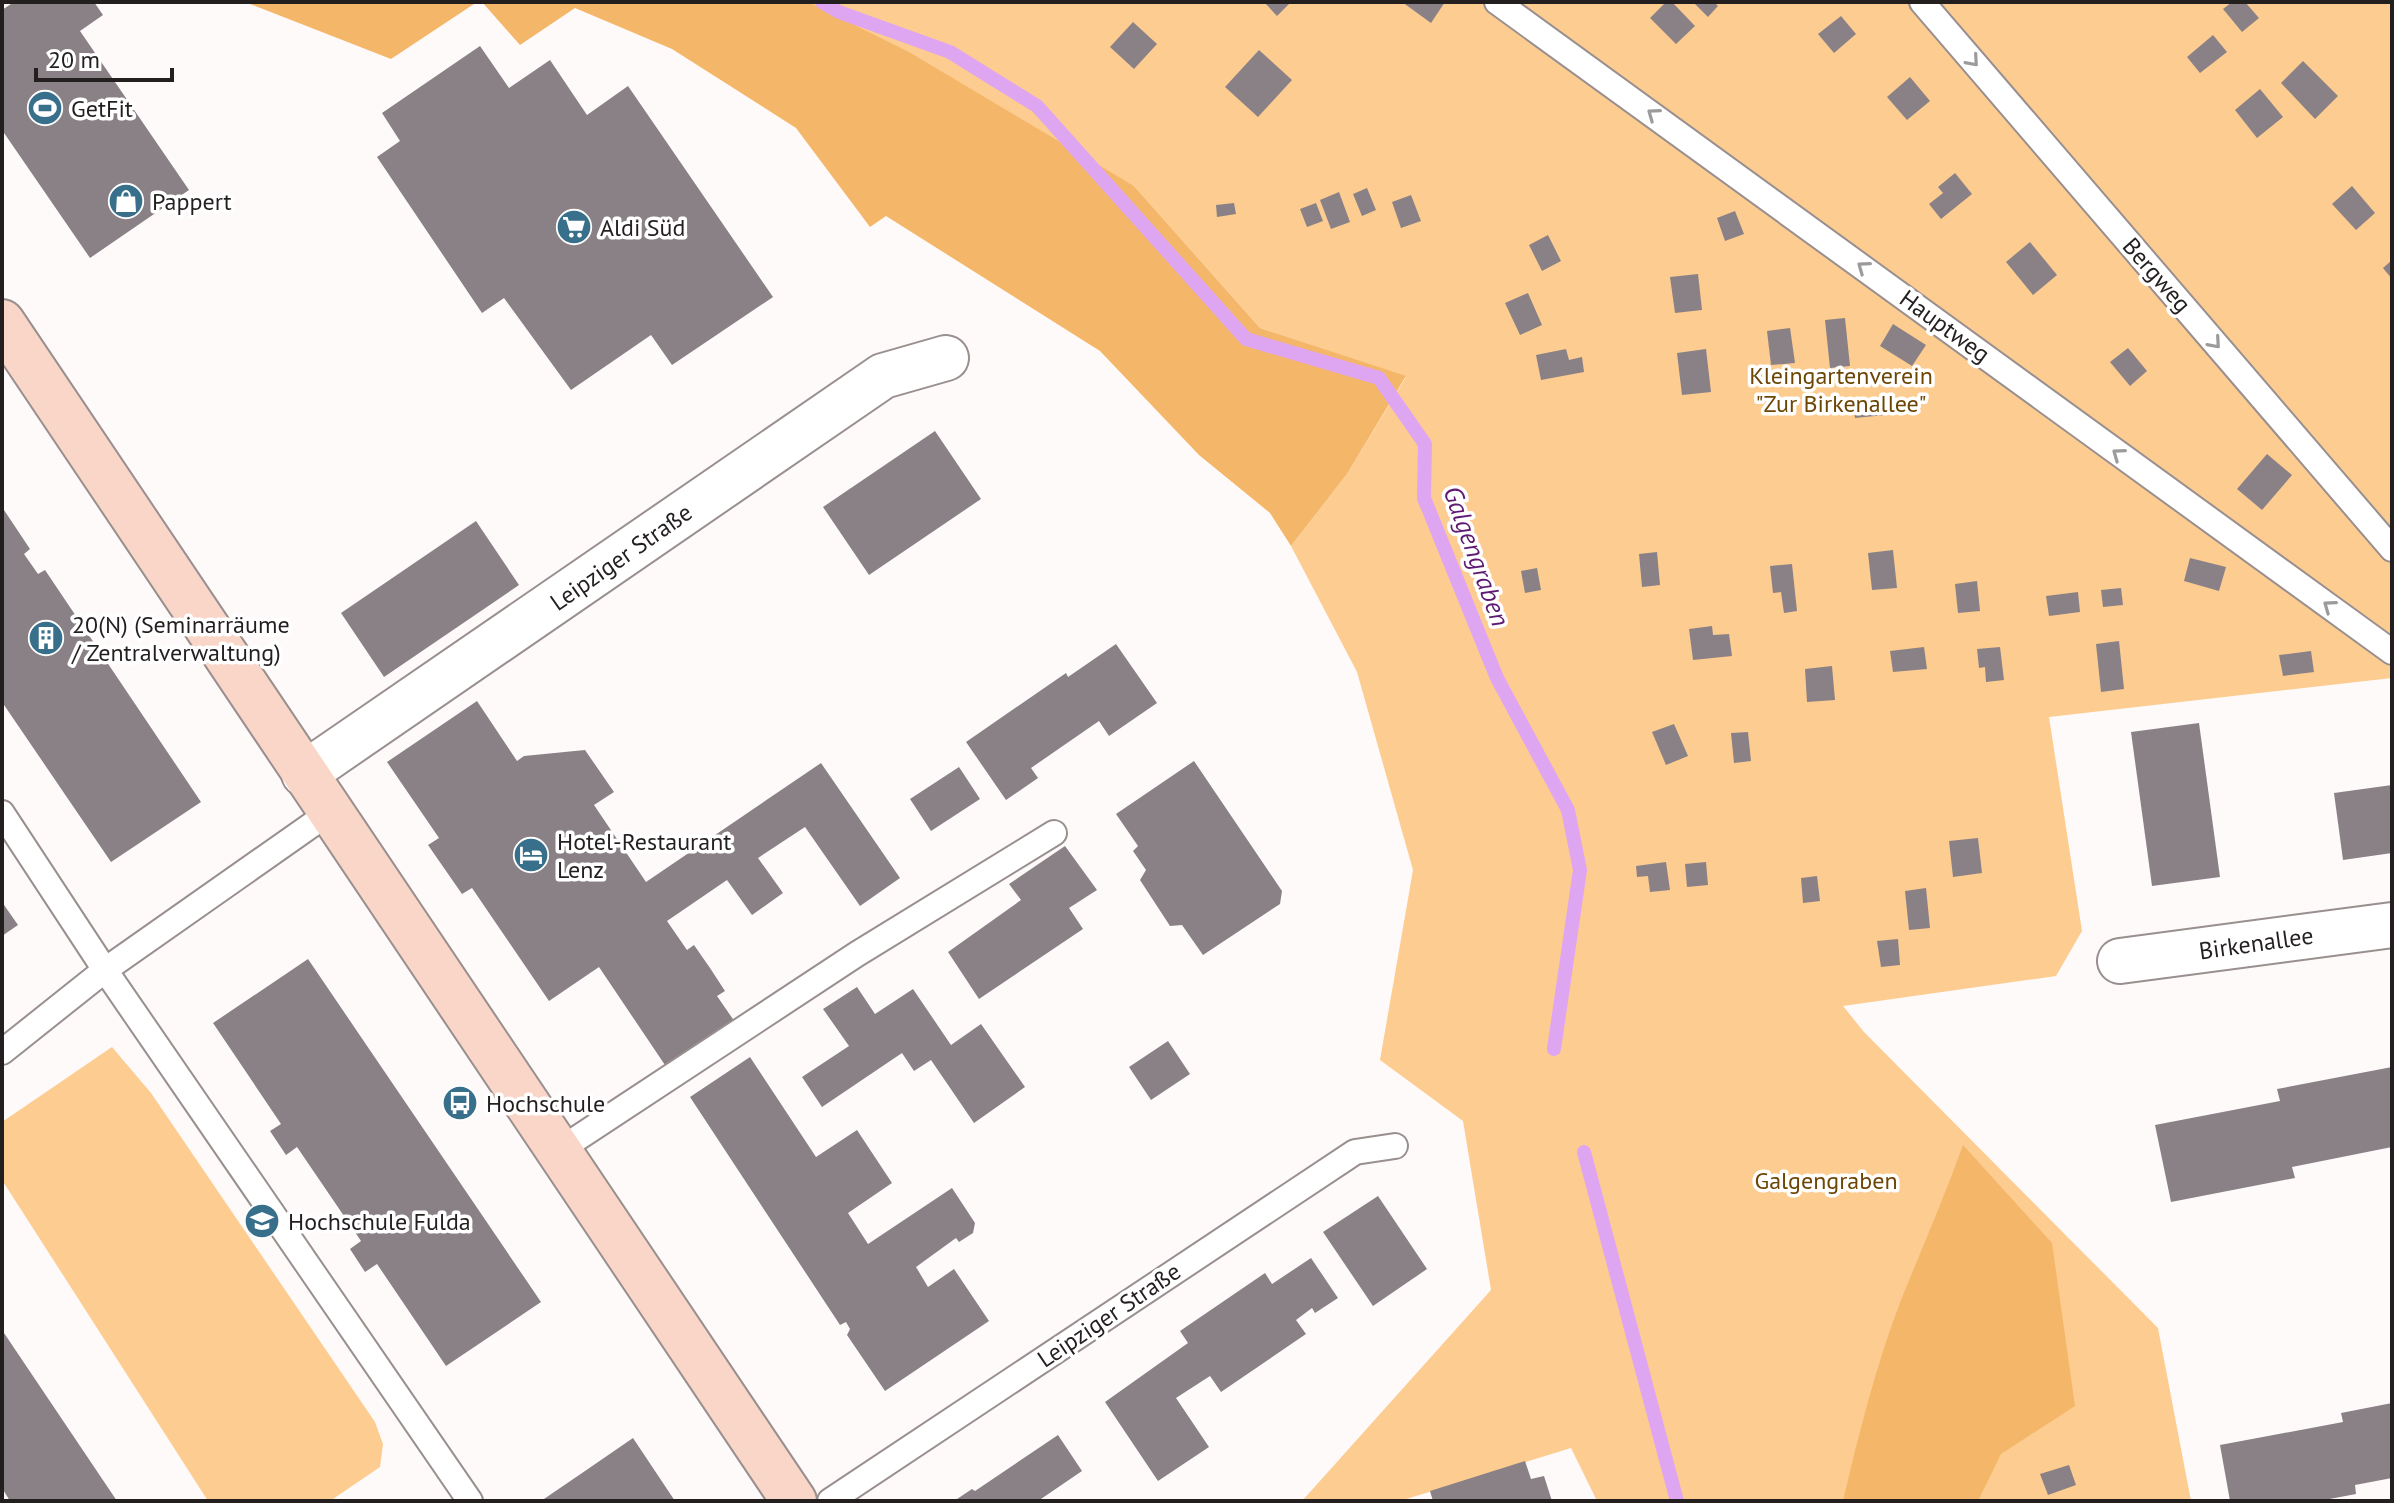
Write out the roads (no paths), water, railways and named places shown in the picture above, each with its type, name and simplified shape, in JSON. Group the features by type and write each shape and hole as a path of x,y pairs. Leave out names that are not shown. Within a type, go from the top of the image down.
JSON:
{"main road":[{"path":"2,322 794,1501"}],"street":[{"name":"Leipziger Straße","path":"304,774 883,376 946,358"},
{"name":"Birkenallee","path":"2120,961 2392,925"}],"lane":[{"name":"Hauptweg","path":"1497,2 2392,652"},
{"name":"Bergweg","path":"1922,2 2392,549"},
{"path":"2,1052 105,970 330,812"},
{"path":"2,813 105,970 470,1501"},
{"path":"558,1151 857,954 1054,833"},
{"name":"Leipziger Straße","path":"830,1501 1355,1152 1395,1146"}],"waterway":[{"name":"Galgengraben","path":"822,2 839,12 950,52 1037,106 1246,339 1379,378 1425,444 1424,498 1497,678 1568,810 1580,870 1554,1049"},
{"name":"Galgengraben","path":"1584,1152 1677,1501"}],"place":[{"name":"GetFit","path":"45,108"},
{"name":"Pappert","path":"126,201"},
{"name":"Aldi Süd","path":"574,227"},
{"name":"20(N) (Seminarräume / Zentralverwaltung)","path":"46,638"},
{"name":"Hotel-Restaurant Lenz","path":"531,855"},
{"name":"Hochschule","path":"460,1103"},
{"name":"Hochschule Fulda","path":"262,1221"}],"park label":[{"name":"Kleingartenverein \"Zur Birkenallee\"","path":"1841,389"}]}
